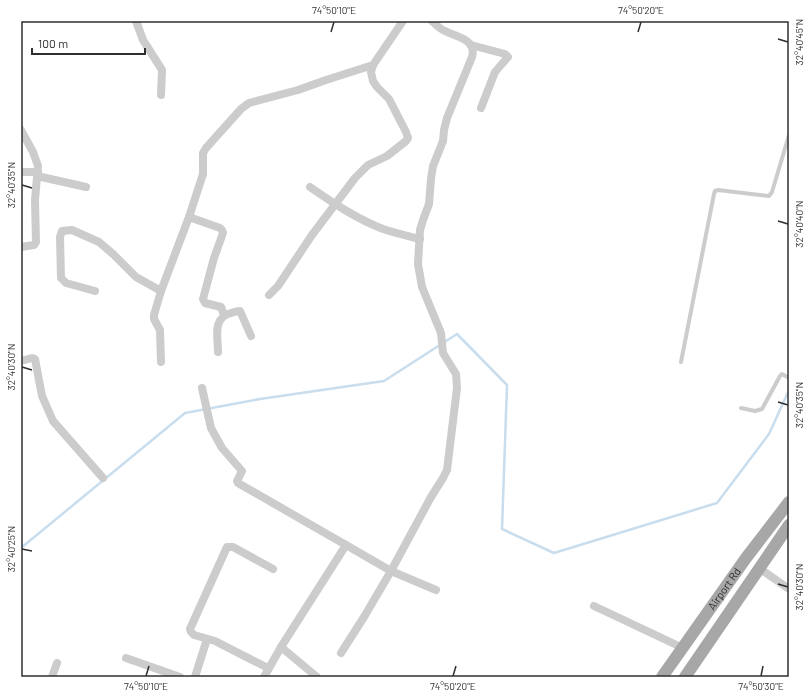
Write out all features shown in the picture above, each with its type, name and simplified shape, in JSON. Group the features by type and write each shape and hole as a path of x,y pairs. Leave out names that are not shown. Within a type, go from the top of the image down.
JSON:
{"main road":[{"name":"Airport Rd","path":"662,677 746,558 789,502"},
{"path":"685,677 789,525"}],"street":[{"path":"136,21 145,45 162,70 160,95"},
{"path":"269,295 278,286 312,235 355,178 368,165 387,156 408,138 389,99 373,81 371,72 372,65 393,37 402,21"},
{"path":"432,21 439,28 462,38 471,45 507,54 508,57 495,72 481,108"},
{"path":"341,653 364,618 431,497 446,474 457,388 456,374 443,353 440,333 420,278 418,264 423,220 430,204 430,178 443,141 447,118 473,53 471,45"},
{"path":"161,362 160,330 154,317 161,291 189,217 203,174 203,153 206,148 244,106 257,100 298,90 372,65"},
{"path":"21,130 35,155 38,166 35,200 36,242 34,245 21,247"},
{"path":"21,172 37,174 86,187"},
{"path":"310,187 335,204 367,221 383,228 420,239"},
{"path":"189,217 222,230 203,299 205,303 221,307 224,314"},
{"path":"95,291 66,283 61,278 60,237 62,231 72,230 99,242 136,277 161,291"},
{"path":"218,352 218,326 220,318 224,314 238,310 240,311 251,336"},
{"path":"21,361 32,358 35,359 40,390 53,421 103,478"},
{"path":"202,388 211,428 222,448 242,471 238,483 391,571 436,590"},
{"path":"264,677 281,647 346,545"},
{"path":"268,668 215,641 191,632 190,626 227,546 233,547 273,570"},
{"path":"759,568 789,589"},
{"path":"594,606 683,648"},
{"path":"195,677 207,639"},
{"path":"281,647 317,677"},
{"path":"126,658 180,677"},
{"path":"52,677 57,663"}],"lane":[{"path":"681,362 715,191 718,190 769,196 772,192 789,135"},
{"path":"741,408 755,411 762,410 780,376 782,374 788,378"}],"waterway":[{"path":"21,548 185,413 260,399 384,381 457,334 507,385 502,529 554,553 717,503 769,434 789,390"}]}
